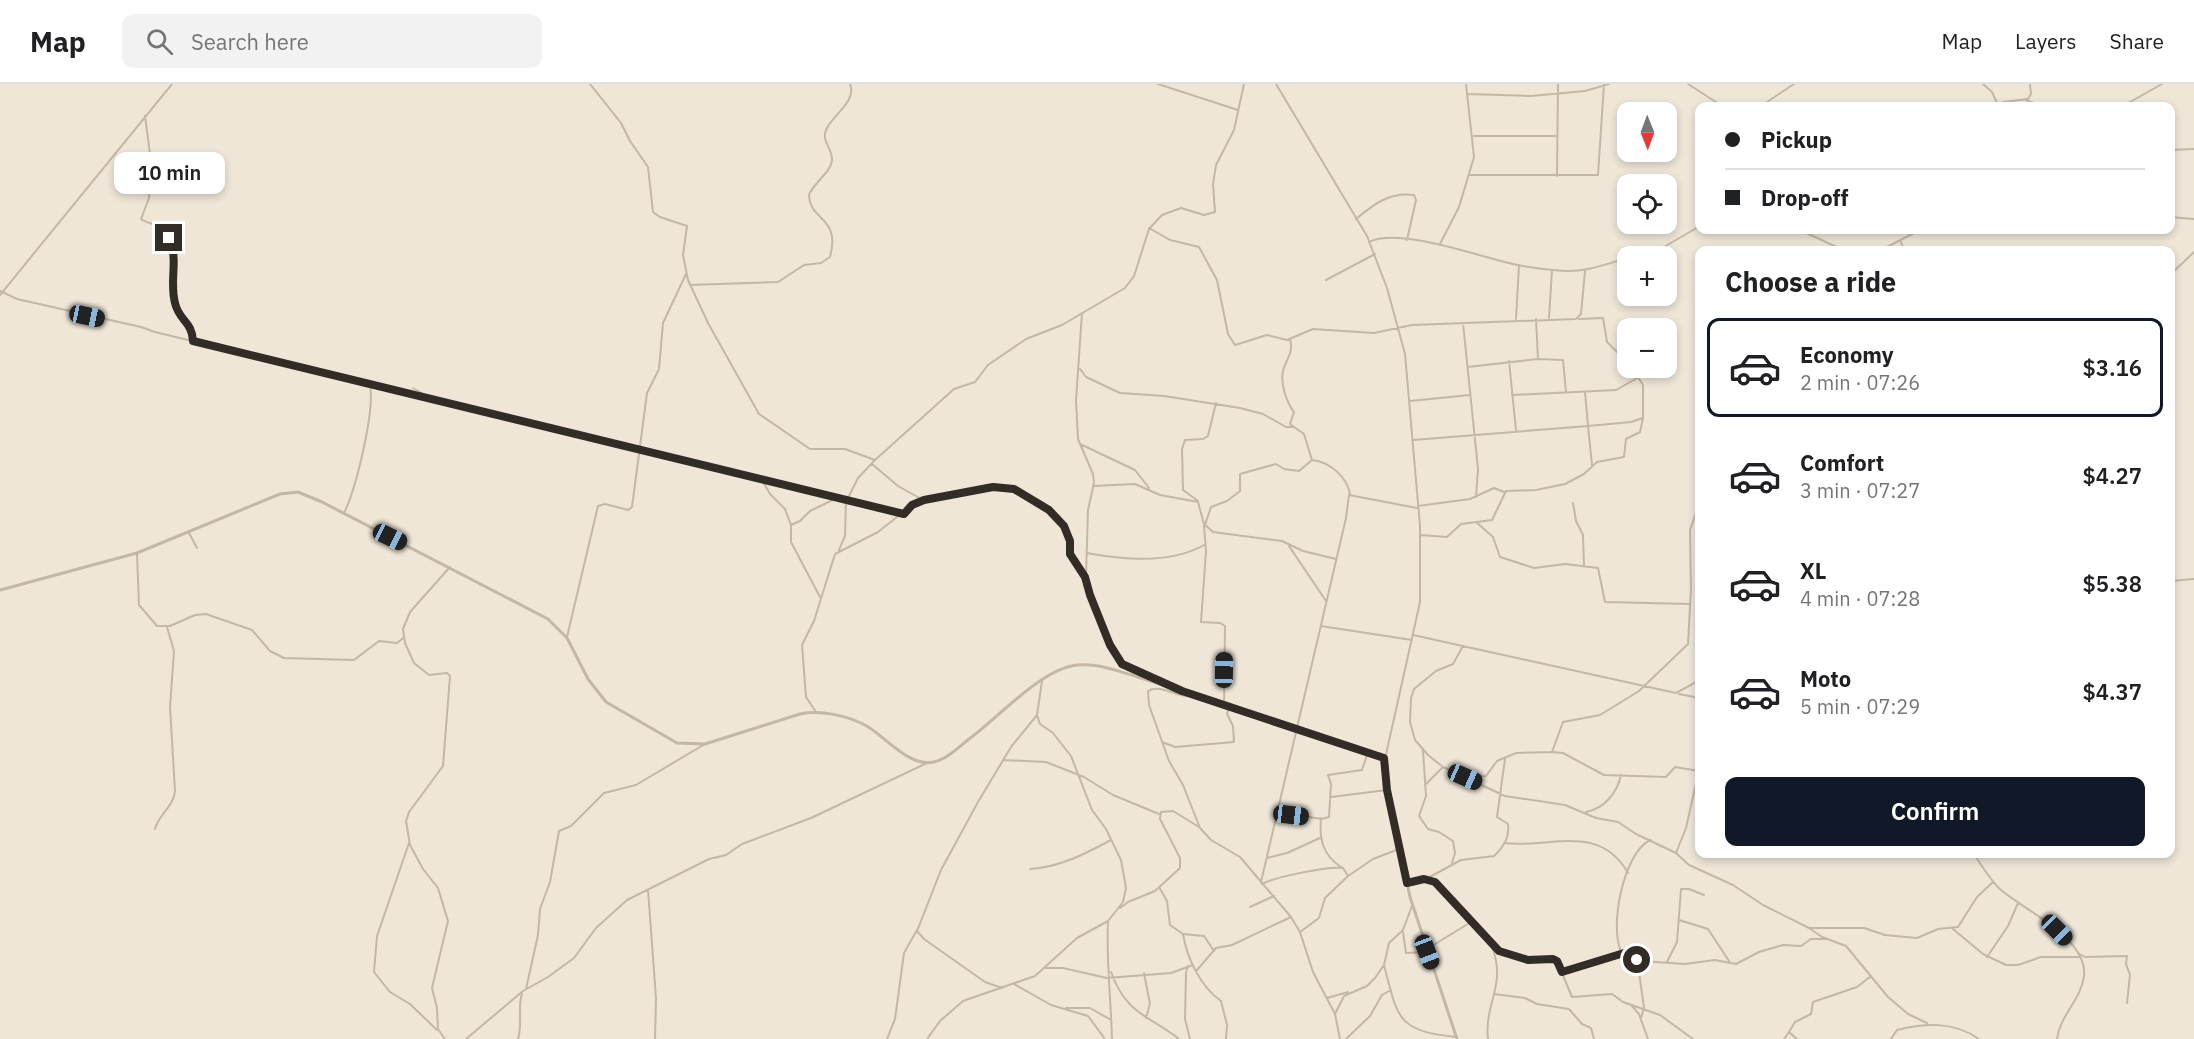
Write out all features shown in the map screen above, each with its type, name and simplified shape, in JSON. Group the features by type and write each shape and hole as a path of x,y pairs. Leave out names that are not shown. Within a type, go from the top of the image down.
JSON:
{"street":[{"path":"172,84 1,293 13,298 904,514"},
{"path":"590,84 621,123 630,141 648,166 653,212 660,217 687,226 683,248 686,274 690,285 728,361 761,417 810,449 845,448 874,460"},
{"path":"690,285 778,282 804,265 824,262 830,257 833,233 827,222 812,207 809,195 830,165 832,158 824,141 825,132 851,97 850,84"},
{"path":"1158,84 1238,110"},
{"path":"816,712 806,697 802,645 821,599 831,560 838,552 845,536 846,500 858,478 874,460 954,389 977,380 992,361 1026,339 1062,325 1129,284 1149,228 1162,214 1175,209 1188,209 1204,215 1215,212 1213,184 1216,165 1232,136 1244,84"},
{"path":"1276,84 1369,242 1399,329 1410,401 1419,507 1420,602 1385,760 1387,790 1412,906 1457,1038 1426,1033 1408,1024 1398,1014 1384,965"},
{"path":"1440,244 1456,215 1474,157 1474,136 1466,84"},
{"path":"1557,176 1558,84"},
{"path":"1467,94 1531,96 1585,91 1609,84"},
{"path":"1688,84 1716,102"},
{"path":"1767,102 1794,84"},
{"path":"1983,84 1992,92 1997,102"},
{"path":"2026,100 2031,94 2030,84"},
{"path":"2133,102 2162,84"},
{"path":"1470,175 1595,176 1600,173 1604,85"},
{"path":"2005,102 2026,100 2031,102"},
{"path":"145,116 150,154 149,198 141,219 165,230 174,247 174,300 179,315 191,327 193,341"},
{"path":"1474,136 1556,136"},
{"path":"2175,150 2194,149"},
{"path":"1356,219 1381,199 1395,195 1414,195 1415,205 1409,220 1407,240"},
{"path":"2175,217 2194,219"},
{"path":"1149,228 1170,240 1199,247 1217,280 1228,334 1234,345 1267,334 1281,340 1290,339 1313,328 1367,333 1412,325 1603,318 1607,342 1617,352"},
{"path":"1666,246 1695,229"},
{"path":"1809,234 1834,246"},
{"path":"1891,246 1914,234"},
{"path":"1369,242 1379,239 1440,244 1519,265 1552,270 1585,271 1617,261"},
{"path":"1901,242 1902,246"},
{"path":"2175,270 2194,252"},
{"path":"1326,280 1375,254"},
{"path":"1516,320 1519,265"},
{"path":"1548,319 1552,270"},
{"path":"1576,319 1581,314 1585,271"},
{"path":"567,638 598,507 605,504 625,509 631,508 647,393 659,369 663,323 686,274"},
{"path":"1082,313 1080,369 1076,400 1080,444 1093,474 1088,510 1085,577"},
{"path":"1536,319 1538,358"},
{"path":"1463,323 1478,469 1476,497"},
{"path":"1290,339 1292,351 1283,378 1288,404 1294,412 1290,422 1294,428"},
{"path":"1468,367 1538,358 1563,360 1566,392"},
{"path":"1509,361 1516,431"},
{"path":"1080,369 1086,377 1120,393 1256,411 1286,427 1299,428 1305,436 1312,460"},
{"path":"1512,395 1621,388 1637,378"},
{"path":"1350,494 1430,507 1476,497 1494,488 1504,492 1536,490 1565,484 1584,474 1592,465 1625,456 1626,439 1640,432 1643,418 1643,390 1639,378"},
{"path":"343,514 351,498 361,460 370,385"},
{"path":"413,388 432,400"},
{"path":"1585,392 1592,465"},
{"path":"1410,401 1470,395"},
{"path":"1216,404 1208,436 1183,442 1183,490 1185,494 1197,498 1205,524 1201,622 1220,623 1225,627 1224,705"},
{"path":"1413,440 1474,433 1588,426 1636,421 1643,418"},
{"path":"1080,444 1135,470 1149,489"},
{"path":"1262,883 1276,812 1350,494 1342,477 1323,462 1312,460"},
{"path":"1205,524 1211,507 1227,501 1240,490 1238,478 1242,472 1276,464 1284,469 1299,471 1312,460"},
{"path":"872,464 898,486 924,500"},
{"path":"762,480 770,494 785,509 791,525 791,543 821,599"},
{"path":"1093,486 1128,484 1149,489 1160,495 1198,502"},
{"path":"838,552 878,532 904,514 912,505 924,500 974,489 1011,488 1049,510 1059,520 1070,538 1070,554 1085,577 1090,595 1120,662 1136,672 1182,691 1385,760"},
{"path":"0,590 137,553 288,492 304,494 536,611 556,626 567,638 588,679 606,702 676,743 705,744"},
{"path":"1420,535 1447,537 1461,524 1494,518 1504,492"},
{"path":"791,525 810,511 837,498"},
{"path":"1573,503 1576,521 1583,535 1584,566"},
{"path":"1552,752 1563,722 1600,715 1645,687 1688,644 1690,530 1695,516"},
{"path":"1476,522 1493,537 1500,557 1534,568 1565,564 1600,569 1605,602 1690,604"},
{"path":"1205,524 1217,533 1267,538 1336,559"},
{"path":"189,533 198,548"},
{"path":"1287,543 1326,601"},
{"path":"1087,553 1145,558 1180,554 1205,545"},
{"path":"137,553 139,605 154,624 167,627 195,615 210,614 252,630 278,656 333,660 359,659 379,641 397,643 404,637"},
{"path":"440,1031 432,988 448,921 441,893 423,868 410,842 407,816 444,763 450,676 448,673 431,675 414,663 404,637 404,625 410,612 450,567"},
{"path":"2175,581 2194,579"},
{"path":"1321,626 1412,640"},
{"path":"155,829 159,817 173,800 175,791 170,707 174,647 167,627"},
{"path":"1413,635 1695,697"},
{"path":"1463,646 1454,663 1436,671 1413,691 1410,722 1415,740 1443,767 1500,794 1540,803 1565,805 1596,818 1618,822 1676,853 1689,866 1733,885 1763,905 1850,949 1905,1013 1927,1023 1964,1030 1979,1039"},
{"path":"466,1039 524,991 574,958 596,928 622,904 709,859 726,855 742,844 811,818 948,754 1063,667 1092,665 1182,691"},
{"path":"1042,681 1037,715 1040,724 1053,734 1068,752 1092,810 1121,860 1125,877 1125,896 1118,910"},
{"path":"1676,693 1695,683"},
{"path":"1196,696 1184,697 1156,688 1148,691 1149,705 1162,742 1200,828"},
{"path":"1162,742 1173,747 1234,742 1236,737 1227,714 1229,707"},
{"path":"518,1039 522,1020 520,1000 524,991 559,831 572,826 604,792 636,785 705,744 800,714 816,712 841,716 864,724 909,756 929,762"},
{"path":"887,1039 895,1019 904,953 917,930 941,870 1017,739 1037,715"},
{"path":"1423,750 1426,796 1419,812 1420,819 1428,829 1439,832 1453,841 1455,854 1452,863"},
{"path":"1276,812 1321,818 1330,815 1329,774 1362,770 1368,753"},
{"path":"1465,777 1486,776 1495,762 1518,753 1563,753 1600,774 1666,777 1675,767 1695,770"},
{"path":"1407,883 1426,879 1452,863 1468,858 1489,857 1497,853 1504,843 1509,827 1506,822 1497,819 1507,757"},
{"path":"927,1039 935,1027 963,1001 1035,976 1083,934 1108,921 1128,902 1147,896 1159,887 1177,872 1181,863 1160,814 1113,795 1078,774 1043,761 1004,760"},
{"path":"1425,784 1443,767"},
{"path":"1584,812 1594,810 1607,801 1617,787 1621,775"},
{"path":"1676,853 1686,828 1695,788"},
{"path":"1330,797 1387,790"},
{"path":"1160,814 1166,810 1173,811 1200,828 1211,840 1240,857 1291,917 1300,932 1314,972 1335,1014 1340,1039"},
{"path":"1321,818 1320,838 1330,860 1343,868 1348,876"},
{"path":"1266,858 1287,853 1320,838"},
{"path":"1030,869 1059,864 1111,840"},
{"path":"1622,953 1617,937 1620,889 1641,845 1651,840"},
{"path":"1504,843 1520,845 1555,841 1590,843 1610,850 1628,873"},
{"path":"410,842 377,936 374,972 390,992 410,1004 440,1031 445,1039"},
{"path":"1300,932 1319,918 1325,898 1348,876 1373,859 1400,849"},
{"path":"1977,858 1993,882 2057,930 2079,955 2083,981 2061,1022 2057,1039"},
{"path":"1262,883 1316,869 1343,868"},
{"path":"1426,879 1440,885 1491,944 1502,953 1523,959 1557,961 1572,997 1609,993 1644,1008 1675,1025 1693,1039"},
{"path":"1809,928 1864,928 1885,935 1917,938 1938,929 1953,929 1960,926 1977,897 1993,882"},
{"path":"1159,887 1167,901 1170,925 1183,934 1204,936 1214,951"},
{"path":"1667,962 1677,942 1681,889 1689,889 1704,895"},
{"path":"648,890 656,998 655,1039"},
{"path":"1250,907 1274,896"},
{"path":"1987,957 2011,921 2018,903"},
{"path":"1327,998 1371,983 1384,965 1389,943 1403,930 1412,906"},
{"path":"1197,970 1214,951 1291,917"},
{"path":"1678,919 1708,929 1719,942 1729,961"},
{"path":"1108,921 1106,951 1111,977 1112,1039"},
{"path":"1403,930 1406,953 1426,951 1471,922"},
{"path":"1953,929 1987,957 2012,965 2041,957 2127,956 2126,964 2130,975 2127,1003"},
{"path":"917,930 924,939 985,982 1002,988"},
{"path":"1183,934 1186,953 1213,997 1221,1002 1227,1025 1226,1039"},
{"path":"1562,972 1603,962 1622,953 1641,961 1729,961 1737,964 1759,952 1783,945 1801,946 1811,939 1828,939"},
{"path":"1488,1039 1490,1012 1499,967 1491,944"},
{"path":"1641,961 1640,977 1644,1008 1641,1018"},
{"path":"1044,968 1063,968 1111,977 1170,973 1193,965"},
{"path":"1188,966 1185,1019 1190,1039"},
{"path":"1144,974 1150,1009 1146,1018"},
{"path":"1784,1039 1795,1022 1811,1014 1813,1002 1857,987 1871,976"},
{"path":"1111,977 1123,999 1146,1018 1179,1039"},
{"path":"1014,984 1046,1002 1090,1017 1105,1039"},
{"path":"1346,1039 1370,1016 1378,1000 1391,990"},
{"path":"1335,1014 1340,1001 1350,992"},
{"path":"1494,994 1525,998 1537,1004 1569,1009 1582,1024 1591,1028 1594,1039"},
{"path":"1631,1004 1641,1018 1648,1039"},
{"path":"1064,1008 1090,1008 1111,1020"},
{"path":"1891,1039 1897,1030 1927,1023"},
{"path":"1789,1032 1797,1039"}],"route":[{"path":"169,238 175,252 172,292 179,315 191,327 193,341 456,407 652,451 904,514 912,505 924,500 974,489 1001,486 1011,488 1049,510 1064,526 1070,541 1070,554 1085,577 1110,645 1122,664 1182,691 1295,731 1384,758 1387,790 1407,883 1424,879 1440,885 1461,912 1502,953 1528,960 1553,959 1557,961 1562,972 1603,962 1624,953 1637,960"}]}
